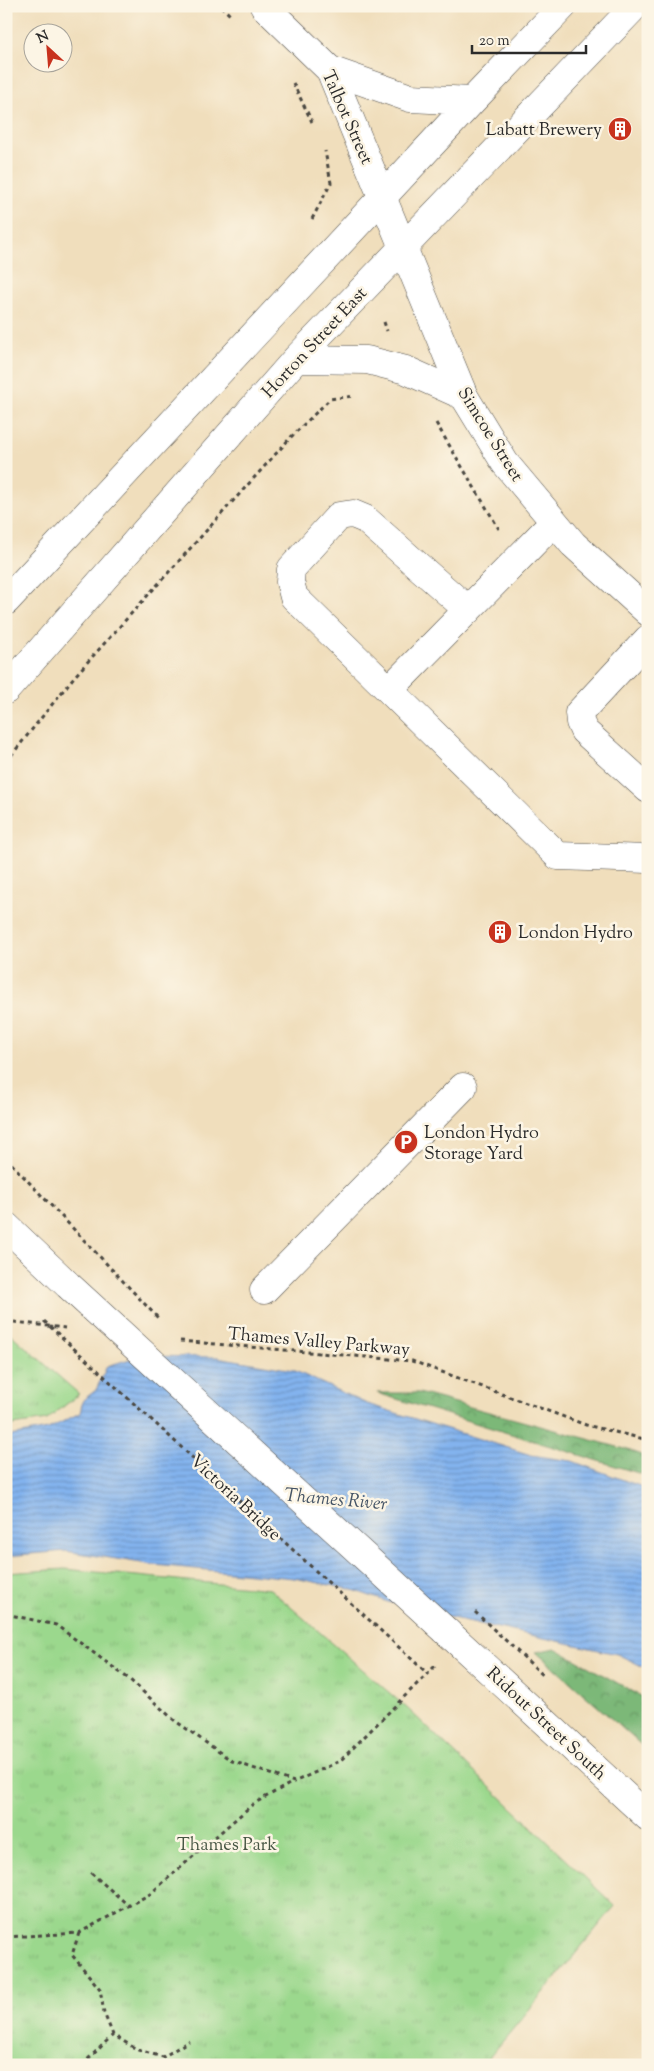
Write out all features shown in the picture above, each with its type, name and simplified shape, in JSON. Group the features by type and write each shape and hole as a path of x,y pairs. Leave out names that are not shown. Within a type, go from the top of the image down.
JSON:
{"main road":[{"name":"Talbot Street","path":"264,6 330,70 404,247"},
{"path":"6,600 563,6"},
{"name":"Horton Street East","path":"6,690 296,359 635,6"},
{"path":"330,70 410,98 472,101"},
{"name":"Simcoe Street","path":"404,247 464,396 505,464 573,544 648,612"},
{"path":"296,359 367,360 406,370 464,396"},
{"path":"468,610 365,519 353,514 339,516 290,569 290,582 294,597 558,856 648,859"},
{"path":"389,690 554,522"},
{"path":"648,639 579,713 584,731 648,789"},
{"path":"264,1290 464,1087"},
{"name":"Ridout Street South","path":"6,1226 648,1818"}],"path":[{"path":"221,6 234,19"},
{"path":"291,81 315,128"},
{"path":"307,225 314,218 331,183 323,144"},
{"path":"6,762 74,676 291,437 330,399 356,395"},
{"path":"430,419 438,424 500,529"},
{"path":"6,1158 160,1320"},
{"path":"6,1321 66,1328"},
{"name":"Victoria Bridge","path":"44,1321 428,1674 340,1761 294,1782"},
{"name":"Thames Valley Parkway","path":"175,1341 412,1361 586,1425 648,1440"},
{"path":"6,1614 56,1625 129,1678 174,1720 232,1761 294,1782"},
{"path":"6,1937 79,1933 150,1894 252,1804 294,1782"},
{"path":"91,1874 128,1905"},
{"path":"79,1933 72,1955 100,1989 104,2013 113,2035 138,2050 162,2057 189,2041"},
{"path":"82,2065 113,2035"}],"green space":[{"path":"6,1330 79,1394 47,1420 6,1426"},
{"path":"377,1393 419,1393 625,1449 648,1457 648,1476"},
{"name":"Thames Park","path":"65,1569 270,1589 408,1709 615,1906 483,2065 6,2065 6,1573"},
{"path":"555,1648 648,1700 648,1751 536,1652"}],"water":[{"name":"Thames River","path":"140,1356 217,1357 293,1370 367,1404 531,1455 572,1461 648,1489 648,1669 617,1654 439,1615 388,1602 350,1589 294,1578 154,1565 66,1551 6,1556 6,1437 48,1429 80,1413 83,1400 96,1390 107,1366"}],"place":[{"name":"Labatt Brewery","path":"620,129"},
{"name":"London Hydro","path":"500,932"},
{"name":"London Hydro Storage Yard","path":"406,1142"}]}
